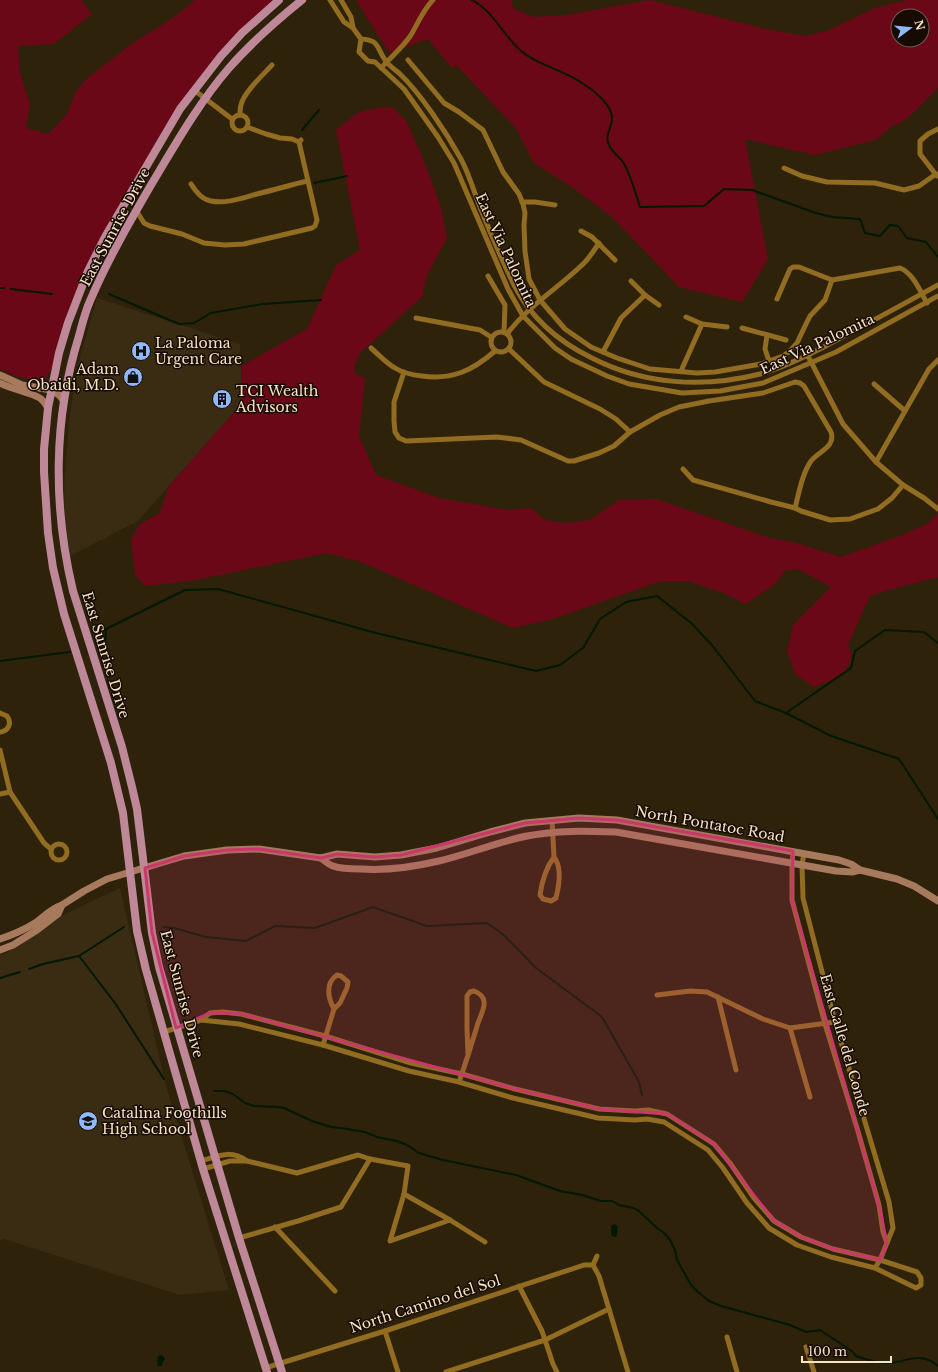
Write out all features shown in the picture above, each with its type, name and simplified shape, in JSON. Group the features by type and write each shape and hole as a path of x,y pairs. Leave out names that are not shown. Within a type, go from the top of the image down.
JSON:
{"main road":[{"name":"East Sunrise Drive","path":"266,1370 202,1165 136,931 123,813 111,763 64,614 53,568 44,500 44,448 48,408 59,353 68,323 88,271 104,237 180,109 194,90 242,33 279,0"},
{"name":"East Sunrise Drive","path":"281,1368 239,1238 159,967 152,933 137,809 122,747 78,612 67,566 60,519 58,476 61,422 74,353 90,302 117,244 180,136 205,99 229,68 258,38 302,0"},
{"path":"104,237 117,244"},
{"path":"53,568 67,566"}],"street":[{"name":"East Via Palomita","path":"330,0 344,22 353,28 361,39 359,52 368,61 375,62 404,88 438,136 454,163 498,267 523,316 554,348 595,371 629,384 682,393 720,391 763,383 811,363 864,337 938,296"},
{"name":"East Via Palomita","path":"341,0 351,17 353,28"},
{"path":"381,68 402,47 411,35 425,9 433,0"},
{"name":"East Via Palomita","path":"361,39 368,39 376,43 386,62 406,80 445,132 461,160 515,286 529,310 560,340 610,367 631,374 683,383 719,381 760,374 808,356 938,285"},
{"path":"408,60 444,103 460,112 483,130 503,172 519,194 522,202 525,213 524,225 526,265 529,279 540,300 565,329 591,346 617,358 650,369 697,373 715,372 761,364 783,356 797,343 810,316 818,310 825,300 832,280"},
{"path":"240,115 241,105 244,98 250,89 272,65"},
{"path":"194,90 232,119"},
{"path":"232,119 240,115"},
{"path":"232,119 232,127 237,131 243,131 247,127 247,119 240,115"},
{"path":"136,210 144,223 150,226 182,234 204,243 225,245 244,244 312,228 315,226 317,220 307,181 300,141 280,138 247,127"},
{"path":"784,168 802,176 826,182 875,183 904,190 919,186 937,175 920,154 920,141 928,134 938,129"},
{"path":"191,184 205,199 221,202 307,181"},
{"path":"522,202 555,205"},
{"path":"581,231 592,237 616,260"},
{"path":"488,276 505,305 506,332 510,336 511,342 509,348 501,352 495,351 491,346 491,337 496,332 506,332 540,300 583,264 599,243"},
{"path":"777,300 790,269 793,267 800,267 832,280 900,268 906,270 922,294 926,303"},
{"path":"631,281 645,295 659,305"},
{"path":"603,352 621,318 645,295"},
{"path":"686,317 702,324 727,327"},
{"path":"416,318 480,330 491,337"},
{"path":"682,371 702,324"},
{"path":"742,328 786,340"},
{"path":"767,335 765,349 769,361"},
{"path":"371,348 394,368 416,376 433,378 446,377 473,368 483,362 495,351"},
{"path":"509,348 544,382 600,409 616,419 630,432"},
{"path":"808,356 843,424 876,462 903,485 938,509"},
{"path":"876,462 929,369 938,360"},
{"path":"404,372 394,402 395,432 398,439 406,441 497,437 513,439 527,442 568,462 582,459 614,446 630,432 660,415 679,408 709,401 763,394 794,382 802,384 834,438 830,445 816,456 806,470 795,508"},
{"path":"0,375 22,385 51,390 59,395 64,401"},
{"path":"0,383 12,389 38,396 48,408"},
{"path":"874,384 905,411"},
{"path":"683,470 693,480 750,497 795,508 830,520 850,519 878,509 892,498 903,485"},
{"path":"0,713 7,716 10,721 7,730 0,732"},
{"path":"0,750 10,792 44,843 51,849"},
{"path":"0,794 10,792"},
{"name":"North Pontatoc Road","path":"0,940 34,924 52,909 62,905 107,879 184,856 227,850 259,849 321,858 337,854 375,857 401,855 437,848 525,823 579,818 617,820 839,860 851,864 860,870 914,886 938,901"},
{"path":"552,820 554,857 557,861 559,889 556,898 551,901 543,899 540,895 543,876 554,857"},
{"name":"North Pontatoc Road","path":"321,858 334,867 376,870 403,868 440,861 493,844 528,836 579,830 616,832 802,865 852,872 860,870"},
{"name":"East Calle del Conde","path":"794,852 792,863 792,900 825,1024 879,1205 883,1232 887,1244"},
{"name":"East Calle del Conde","path":"804,853 802,865 803,898 835,1022 889,1202 893,1228 880,1260 875,1268"},
{"name":"North Pontatoc Road","path":"0,950 13,945 37,930 58,914 62,905"},
{"path":"13,945 17,937 34,924"},
{"path":"322,1045 334,1009 340,1003 347,988 348,982 341,976 337,975 329,984 328,990 331,1004 334,1009"},
{"path":"459,1082 484,1006 483,998 474,991 470,992 467,996 468,1054"},
{"path":"657,995 696,991 707,992 763,1019 790,1028 835,1022"},
{"path":"718,997 736,1070"},
{"path":"164,1032 201,1020 210,1013 223,1012 241,1014 325,1036 411,1063 462,1074 515,1089 599,1109 635,1111 648,1110 667,1114 714,1144 730,1162 754,1198 774,1221 807,1239 834,1249 880,1260 917,1272 921,1278 921,1285 916,1288 875,1268 831,1257 797,1245 769,1228 747,1203 724,1168 708,1150 664,1122 647,1119 635,1120 598,1118 513,1098 459,1082 409,1072 322,1045 240,1024 201,1020"},
{"path":"790,1028 810,1097"},
{"path":"857,1128 866,1125"},
{"path":"202,1165 216,1161 232,1153 247,1161"},
{"path":"202,1165 216,1161 247,1161 297,1173 358,1155 370,1159 408,1166 404,1194 390,1241 450,1220"},
{"path":"239,1238 341,1207 370,1159"},
{"path":"404,1194 485,1242"},
{"path":"275,1227 335,1291"},
{"path":"597,1256 593,1265 597,1271 610,1309 628,1372"},
{"name":"North Camino del Sol","path":"266,1370 281,1368 385,1331 584,1265 593,1265"},
{"path":"519,1286 542,1331 553,1364 558,1372"},
{"path":"446,1372 545,1340 610,1309"},
{"path":"385,1331 398,1372"},
{"path":"726,1337 738,1372"},
{"path":"806,1347 814,1372"}],"highlighted area":[{"path":"579,818 617,820 793,851 792,900 879,1205 887,1244 880,1260 833,1249 801,1237 774,1221 714,1144 667,1114 599,1109 515,1089 241,1014 210,1013 176,1028 152,933 145,868 184,856 227,850 259,849 321,858 337,854 375,857 401,855 525,823"}],"shaded area":[{"path":"0,0 81,0 92,14 54,44 18,46 20,73 30,104 26,128 48,134 67,114 75,93 86,79 133,43 170,20 195,0 278,0 242,33 180,109 105,237 59,353 44,383 16,376 0,369"},
{"path":"356,0 511,0 514,9 534,17 567,15 650,0 766,29 804,36 827,31 875,8 908,0 938,0 938,88 910,116 892,126 875,140 815,155 745,139 768,259 742,302 679,287 612,217 572,187 534,163 516,128 456,65 452,68 428,39 389,53"},
{"path":"392,107 406,120 424,161 441,207 447,238 427,275 422,297 360,353 354,367 355,373 365,379 359,436 376,475 439,498 507,510 531,508 545,520 565,523 590,520 619,500 656,499 770,538 793,542 841,557 902,535 927,524 937,515 938,479 938,577 870,596 848,645 851,654 850,663 843,672 831,680 814,687 795,674 787,651 793,625 831,587 798,569 786,570 774,585 746,604 721,592 687,581 661,581 553,619 513,628 361,562 327,553 195,580 146,586 135,575 131,540 140,524 160,513 169,486 242,403 241,366 307,329 336,265 360,250 336,130 357,113 376,108"},
{"path":"97,298 240,344 242,403 138,521 70,556 65,521 64,486 70,413 79,361"},
{"name":"Catalina Foothills High School","path":"120,888 166,1086 229,1290 180,1295 4,1239 0,1240 0,955 6,953 65,914"},
{"path":"615,1224 618,1227 617,1235 614,1237 611,1235 611,1226"},
{"path":"161,1355 165,1358 165,1360 163,1361 162,1366 157,1366 158,1356"}],"waterway":[{"path":"472,0 486,10 512,42 525,54 540,63 574,78 591,89 606,103 612,119 607,138 610,147 626,167 640,207 704,206 724,189 752,190 816,213 832,217 860,219 865,233 880,236 890,225 898,226 907,238 926,242 938,257"},
{"path":"302,130 319,110"},
{"path":"314,183 347,176"},
{"path":"11,289 52,294"},
{"path":"109,294 179,324 194,323 211,313 262,304 321,300"},
{"path":"105,645 106,629 185,590 218,589 376,633 536,671 560,665 583,648 600,619 626,602 657,596 691,623 711,644 755,701 786,713 851,668 855,651 885,630 924,632 938,643"},
{"path":"0,661 70,652"},
{"path":"786,713 831,736 899,759 938,819"},
{"path":"164,927 174,928 206,937 246,941 275,926 315,928 373,907 427,926 487,923 505,936 536,968 602,1017 639,1082 642,1095"},
{"path":"29,969 43,964 79,956 124,927"},
{"path":"79,956 115,1003 164,1079"},
{"path":"0,978 20,972"},
{"path":"214,1091 225,1091 233,1094 245,1103 254,1106 284,1108 312,1121 331,1127 365,1132 377,1137 397,1141 407,1145 419,1153 443,1160 516,1175 560,1191 582,1195 601,1201 612,1201 619,1205 634,1208 664,1233 670,1240 675,1250 677,1260 691,1285 709,1301 721,1306 790,1325 806,1332 820,1330 852,1351 856,1356 867,1360 887,1363 919,1358 931,1361 938,1366"}],"place":[{"name":"La Paloma Urgent Care","path":"141,351"},
{"name":"Adam Obaidi, M.D.","path":"133,377"},
{"name":"TCI Wealth Advisors","path":"222,399"},
{"name":"Catalina Foothills High School","path":"88,1121"}]}
